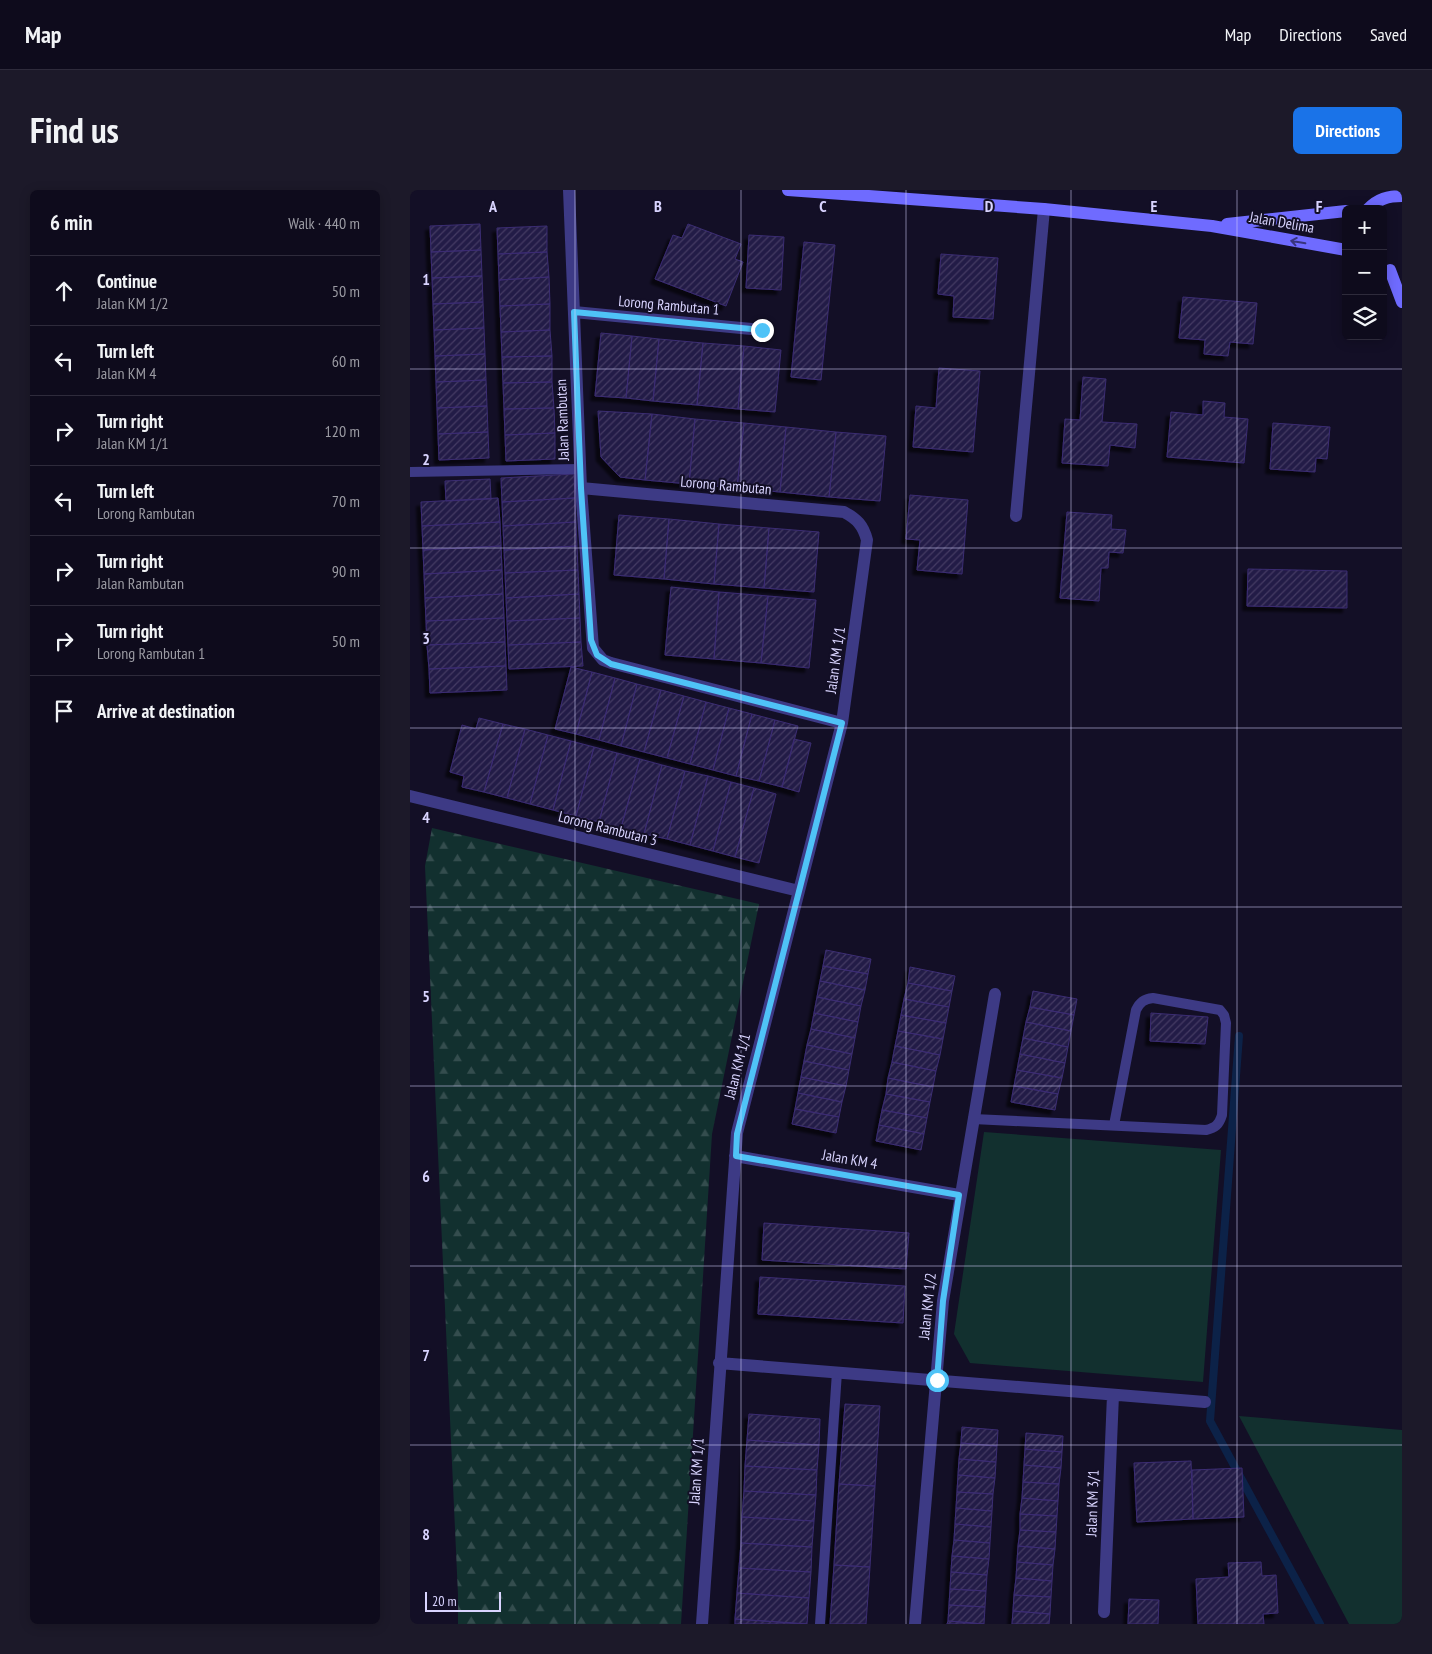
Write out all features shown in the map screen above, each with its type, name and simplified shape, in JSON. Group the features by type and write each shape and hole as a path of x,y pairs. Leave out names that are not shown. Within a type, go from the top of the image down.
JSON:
{"street":[{"name":"Jalan Rambutan","path":"569,190 580,469 593,648 603,660 611,664 842,723"},
{"name":"Jalan Delima","path":"788,190 1044,210 1212,226 1342,249"},
{"path":"1372,205 1378,200 1391,196 1402,196"},
{"path":"1016,516 1044,210"},
{"name":"Jalan Delima","path":"1212,226 1342,211"},
{"path":"1392,270 1402,302"},
{"name":"Lorong Rambutan 1","path":"574,312 762,330"},
{"name":"Lorong Rambutan","path":"581,488 844,512 855,517 863,527"},
{"name":"Jalan KM 1/1","path":"702,1624 719,1363 737,1134 842,723 866,553 867,540 863,527"},
{"name":"Lorong Rambutan 3","path":"410,796 799,891"},
{"name":"Jalan KM 1/2","path":"915,1624 943,1301 959,1195 995,994"},
{"name":"Jalan KM 4","path":"736,1156 959,1195"},
{"path":"719,1363 1205,1402"},
{"name":"Jalan KM 3/1","path":"1104,1612 1113,1395"}],"lane":[{"path":"410,472 580,469"},
{"path":"973,1119 1206,1130 1214,1128 1220,1123 1226,1023 1224,1015 1220,1010 1153,998 1139,1003 1136,1010 1114,1125"},
{"path":"820,1624 837,1372"}],"green space":[{"path":"432,828 759,904 712,1134 681,1624 458,1624 425,866"},
{"path":"984,1132 1221,1150 1203,1382 970,1363 954,1334"},
{"path":"1239,1416 1402,1430 1402,1624 1349,1624"}],"building":[{"path":"480,224 481,250 431,252 430,226"},
{"path":"688,224 741,244 735,259 743,262 726,306 655,279 673,235 682,238"},
{"path":"547,226 547,252 498,254 497,228"},
{"path":"749,235 784,237 781,290 746,288"},
{"path":"804,242 835,245 821,380 791,377"},
{"path":"481,250 482,276 432,278 431,252"},
{"path":"547,252 549,277 499,280 498,254"},
{"path":"941,254 998,258 993,319 953,317 954,296 938,294"},
{"path":"482,276 483,302 433,304 432,278"},
{"path":"549,277 550,304 500,306 499,280"},
{"path":"1183,297 1257,303 1253,344 1230,342 1228,356 1204,354 1205,340 1179,338"},
{"path":"483,302 484,328 434,330 433,304"},
{"path":"550,304 550,330 501,332 500,306"},
{"path":"484,328 485,354 435,356 434,330"},
{"path":"550,330 552,356 502,357 501,332"},
{"path":"601,333 632,336 626,398 595,396"},
{"path":"632,336 659,339 653,401 626,398"},
{"path":"659,339 703,343 697,405 653,401"},
{"path":"703,343 744,346 738,409 697,405"},
{"path":"744,346 781,350 775,412 738,409"},
{"path":"485,354 486,380 436,382 435,356"},
{"path":"552,356 552,382 503,383 502,357"},
{"path":"939,368 980,371 973,452 913,447 916,406 936,408"},
{"path":"1083,377 1106,379 1102,422 1137,424 1135,448 1110,445 1108,466 1062,463 1065,419 1080,420"},
{"path":"486,380 487,406 437,408 436,382"},
{"path":"552,382 554,408 504,409 503,383"},
{"path":"1203,401 1225,403 1224,417 1248,419 1244,463 1167,457 1171,412 1203,415"},
{"path":"487,406 488,432 438,434 437,408"},
{"path":"554,408 555,433 505,435 504,409"},
{"path":"598,411 652,414 645,480 620,477 601,457"},
{"path":"652,414 695,419 689,484 645,480"},
{"path":"695,419 744,423 737,488 689,484"},
{"path":"744,423 786,427 780,492 737,488"},
{"path":"1273,423 1330,427 1327,459 1316,458 1315,472 1270,469"},
{"path":"786,427 836,432 829,497 780,492"},
{"path":"488,432 489,458 439,460 438,434"},
{"path":"836,432 886,436 880,501 829,497"},
{"path":"555,433 555,459 506,461 505,435"},
{"path":"574,474 575,498 502,502 501,478"},
{"path":"490,479 491,499 446,501 445,481"},
{"path":"910,495 968,500 962,574 917,570 920,540 906,539"},
{"path":"498,498 500,522 422,526 421,502"},
{"path":"575,498 576,522 503,526 502,502"},
{"path":"1067,512 1112,515 1111,529 1126,530 1123,553 1109,552 1108,568 1101,568 1099,601 1060,598"},
{"path":"619,515 669,519 664,579 614,575"},
{"path":"669,519 719,524 714,584 664,579"},
{"path":"500,522 501,546 423,550 422,526"},
{"path":"576,522 577,546 504,550 503,526"},
{"path":"719,524 769,528 764,588 714,584"},
{"path":"769,528 819,532 814,592 764,588"},
{"path":"501,546 502,570 424,574 423,550"},
{"path":"577,546 578,570 505,573 504,550"},
{"path":"1248,569 1347,571 1347,608 1247,606"},
{"path":"502,570 503,594 425,598 424,574"},
{"path":"578,570 579,594 506,598 505,573"},
{"path":"671,587 719,592 714,659 665,655"},
{"path":"719,592 768,596 761,663 714,659"},
{"path":"503,594 504,618 426,621 425,598"},
{"path":"579,594 580,618 507,621 506,598"},
{"path":"768,596 816,600 809,668 761,663"},
{"path":"504,618 505,642 427,645 426,621"},
{"path":"580,618 581,642 508,645 507,621"},
{"path":"505,642 506,666 429,669 427,645"},
{"path":"581,642 583,666 509,669 508,645"},
{"path":"506,666 507,690 430,693 429,669"},
{"path":"571,667 592,672 576,734 555,729"},
{"path":"592,672 615,678 599,740 576,734"},
{"path":"615,678 637,684 621,746 599,740"},
{"path":"637,684 661,690 644,752 621,746"},
{"path":"661,690 684,696 667,758 644,752"},
{"path":"684,696 706,702 690,764 667,758"},
{"path":"706,702 729,708 713,770 690,764"},
{"path":"729,708 752,714 736,776 713,770"},
{"path":"752,714 775,720 759,781 736,776"},
{"path":"479,718 503,724 484,792 462,787 464,776 450,772 462,725 476,729"},
{"path":"775,720 798,726 782,787 759,781"},
{"path":"503,724 525,729 507,798 484,792"},
{"path":"525,729 548,735 530,804 507,798"},
{"path":"548,735 571,741 553,810 530,804"},
{"path":"794,739 811,743 799,792 782,787"},
{"path":"571,741 594,747 576,816 553,810"},
{"path":"594,747 617,753 599,822 576,816"},
{"path":"617,753 640,759 621,828 599,822"},
{"path":"640,759 662,765 644,834 621,828"},
{"path":"662,765 685,771 667,839 644,834"},
{"path":"685,771 708,776 690,845 667,839"},
{"path":"708,776 731,782 713,851 690,845"},
{"path":"731,782 754,788 735,857 713,851"},
{"path":"754,788 776,794 759,863 735,857"},
{"path":"826,950 871,959 868,974 823,966"},
{"path":"823,966 868,974 865,990 820,981"},
{"path":"910,967 955,976 952,991 908,983"},
{"path":"820,981 865,990 861,1006 817,997"},
{"path":"908,983 952,991 949,1007 904,999"},
{"path":"1033,991 1077,999 1074,1015 1030,1007"},
{"path":"817,997 861,1006 858,1022 814,1013"},
{"path":"904,999 949,1007 946,1023 901,1015"},
{"path":"1030,1007 1074,1015 1071,1031 1026,1022"},
{"path":"814,1013 858,1022 855,1038 811,1029"},
{"path":"1151,1013 1208,1017 1205,1044 1150,1041"},
{"path":"901,1015 946,1023 943,1039 898,1031"},
{"path":"1026,1022 1071,1031 1068,1047 1023,1038"},
{"path":"811,1029 855,1038 852,1054 807,1045"},
{"path":"898,1031 943,1039 940,1055 895,1046"},
{"path":"1023,1038 1068,1047 1065,1063 1020,1054"},
{"path":"807,1045 852,1054 849,1070 804,1061"},
{"path":"895,1046 940,1055 936,1071 892,1062"},
{"path":"1020,1054 1065,1063 1062,1078 1017,1070"},
{"path":"804,1061 849,1070 846,1086 801,1077"},
{"path":"892,1062 936,1071 933,1087 888,1078"},
{"path":"1017,1070 1062,1078 1058,1094 1014,1086"},
{"path":"801,1077 846,1086 842,1102 798,1093"},
{"path":"888,1078 933,1087 930,1102 886,1094"},
{"path":"1014,1086 1058,1094 1055,1110 1011,1102"},
{"path":"798,1093 842,1102 839,1117 795,1109"},
{"path":"886,1094 930,1102 927,1118 882,1110"},
{"path":"795,1109 839,1117 836,1133 792,1124"},
{"path":"882,1110 927,1118 924,1134 879,1125"},
{"path":"879,1125 924,1134 921,1150 876,1141"},
{"path":"764,1223 909,1233 906,1269 762,1260"},
{"path":"760,1277 905,1286 903,1323 758,1314"},
{"path":"845,1404 880,1406 875,1486 839,1484"},
{"path":"749,1414 820,1419 819,1445 747,1440"},
{"path":"962,1427 998,1430 997,1446 961,1443"},
{"path":"1026,1433 1063,1436 1062,1452 1025,1449"},
{"path":"747,1440 819,1445 817,1470 745,1466"},
{"path":"961,1443 997,1446 996,1462 959,1459"},
{"path":"1025,1449 1062,1452 1061,1468 1024,1465"},
{"path":"959,1459 996,1462 995,1478 958,1475"},
{"path":"1191,1461 1193,1519 1137,1522 1134,1463"},
{"path":"1024,1465 1061,1468 1059,1484 1023,1482"},
{"path":"745,1466 817,1470 816,1495 744,1491"},
{"path":"1242,1468 1244,1517 1193,1519 1192,1470"},
{"path":"958,1475 995,1478 993,1494 957,1492"},
{"path":"1023,1482 1059,1484 1058,1501 1022,1498"},
{"path":"839,1484 875,1486 870,1567 834,1565"},
{"path":"744,1491 816,1495 814,1521 742,1517"},
{"path":"957,1492 993,1494 992,1511 956,1508"},
{"path":"1022,1498 1058,1501 1057,1516 1020,1514"},
{"path":"956,1508 992,1511 991,1527 955,1524"},
{"path":"1020,1514 1057,1516 1056,1532 1020,1530"},
{"path":"742,1517 814,1521 812,1547 741,1543"},
{"path":"955,1524 991,1527 990,1543 954,1540"},
{"path":"1020,1530 1056,1532 1055,1549 1018,1546"},
{"path":"954,1540 990,1543 989,1559 952,1556"},
{"path":"741,1543 812,1547 811,1572 739,1568"},
{"path":"1018,1546 1055,1549 1053,1565 1017,1562"},
{"path":"952,1556 989,1559 987,1575 951,1572"},
{"path":"1017,1562 1053,1565 1052,1581 1016,1578"},
{"path":"1261,1562 1262,1576 1276,1575 1278,1613 1263,1614 1264,1624 1198,1624 1196,1579 1229,1577 1228,1563"},
{"path":"834,1565 870,1567 866,1624 830,1624"},
{"path":"739,1568 811,1572 809,1598 737,1593"},
{"path":"951,1572 987,1575 986,1591 950,1589"},
{"path":"1016,1578 1052,1581 1051,1597 1014,1595"},
{"path":"950,1589 986,1591 985,1607 949,1605"},
{"path":"737,1593 809,1598 807,1624 735,1619"},
{"path":"1014,1595 1051,1597 1050,1614 1013,1611"},
{"path":"1129,1599 1159,1600 1158,1624 1128,1624"},
{"path":"949,1605 985,1607 984,1624 948,1621"},
{"path":"1013,1611 1050,1614 1049,1624 1012,1624"},
{"path":"735,1619 807,1624 735,1624"},
{"path":"948,1621 984,1624 947,1624"}],"waterway":[{"path":"1239,1036 1210,1421 1320,1624"}],"route":[{"path":"762,330 574,312 581,488 591,640 597,655 611,664 842,723 737,1134 736,1156 959,1195 943,1301 937,1380"}]}
